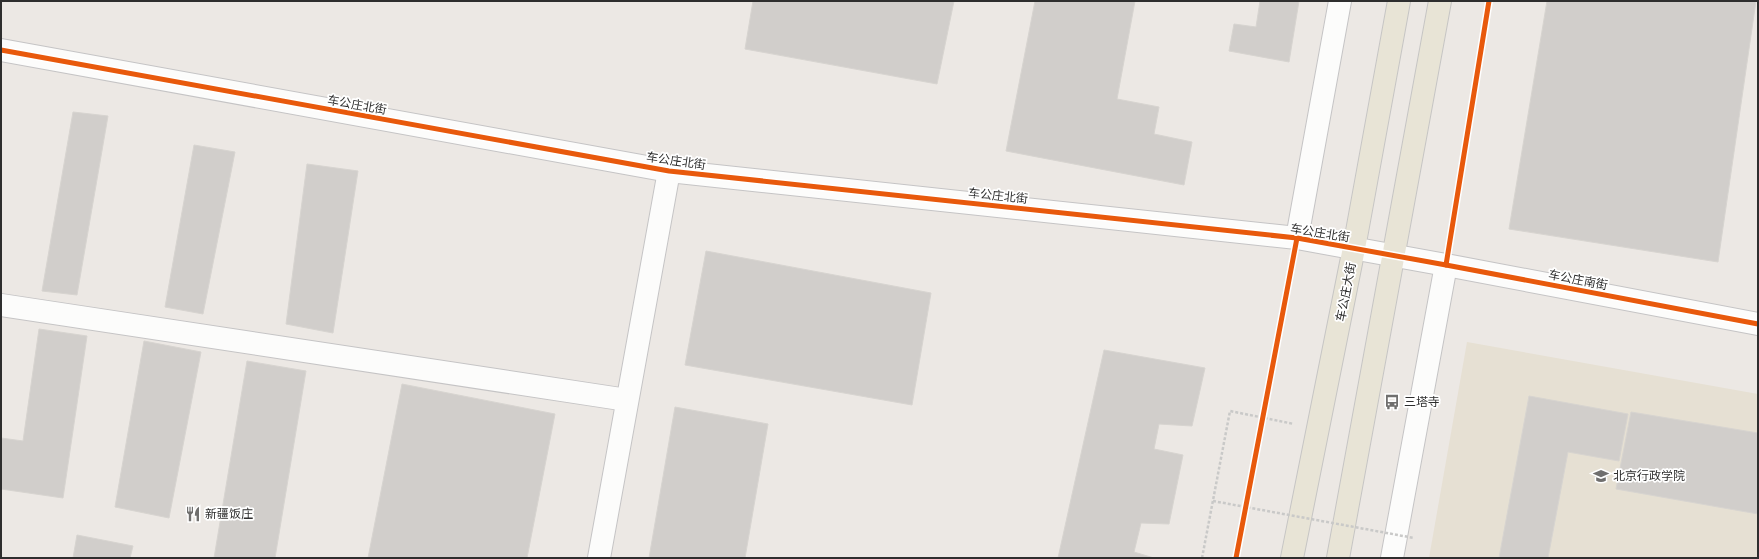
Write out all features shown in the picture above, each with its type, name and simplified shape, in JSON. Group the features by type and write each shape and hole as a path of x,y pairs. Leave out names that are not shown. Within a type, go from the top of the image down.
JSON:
{"main road":[{"name":"车公庄大街","path":"1292,558 1354,248 1399,1"},
{"path":"1338,558 1440,1"}],"street":[{"path":"1297,238 1340,1"},
{"name":"车公庄北街","path":"1,50 669,171 1297,238 1394,255"},
{"path":"598,558 669,171"},
{"name":"车公庄南街","path":"1394,255 1758,324"},
{"path":"1392,558 1446,265"},
{"path":"1,305 628,400"}],"path":[{"path":"1262,426 1265,410"},
{"path":"1202,558 1230,411 1318,429"},
{"path":"1213,501 1414,538"},
{"path":"1245,511 1247,503"}],"shaded area":[{"name":"北京行政学院","path":"1467,342 1758,394 1758,558 1429,558"}],"building":[{"path":"753,1 954,1 937,84 745,49"},
{"path":"1035,1 1135,1 1117,99 1159,107 1154,134 1192,142 1184,185 1006,151"},
{"path":"1260,1 1299,1 1289,62 1229,51 1234,24 1256,27"},
{"path":"1547,1 1756,1 1718,262 1509,229"},
{"path":"73,112 108,116 77,295 42,291"},
{"path":"194,145 235,152 203,314 165,307"},
{"path":"307,164 358,171 333,333 286,324"},
{"path":"706,251 931,293 912,405 685,365"},
{"path":"39,329 87,336 63,498 1,489 1,438 23,441"},
{"path":"144,341 201,352 169,518 115,507"},
{"path":"1104,350 1205,368 1192,426 1159,424 1154,449 1183,455 1169,524 1141,523 1134,552 1154,558 1058,558"},
{"path":"247,361 306,371 275,558 214,558"},
{"path":"402,384 555,414 527,558 368,558"},
{"path":"1529,396 1628,414 1619,461 1568,452 1548,558 1499,558"},
{"path":"675,407 768,424 745,558 649,558"},
{"path":"1631,412 1758,433 1758,514 1616,489"},
{"path":"77,535 133,546 130,558 73,558"}],"cycle path":[{"path":"1446,265 1489,1"},
{"path":"1,50 669,171 1297,238 1758,324"},
{"path":"1236,558 1297,238"}],"place":[{"name":"三塔寺","path":"1392,402"},
{"name":"北京行政学院","path":"1601,476"},
{"name":"新疆饭庄","path":"193,514"}]}
